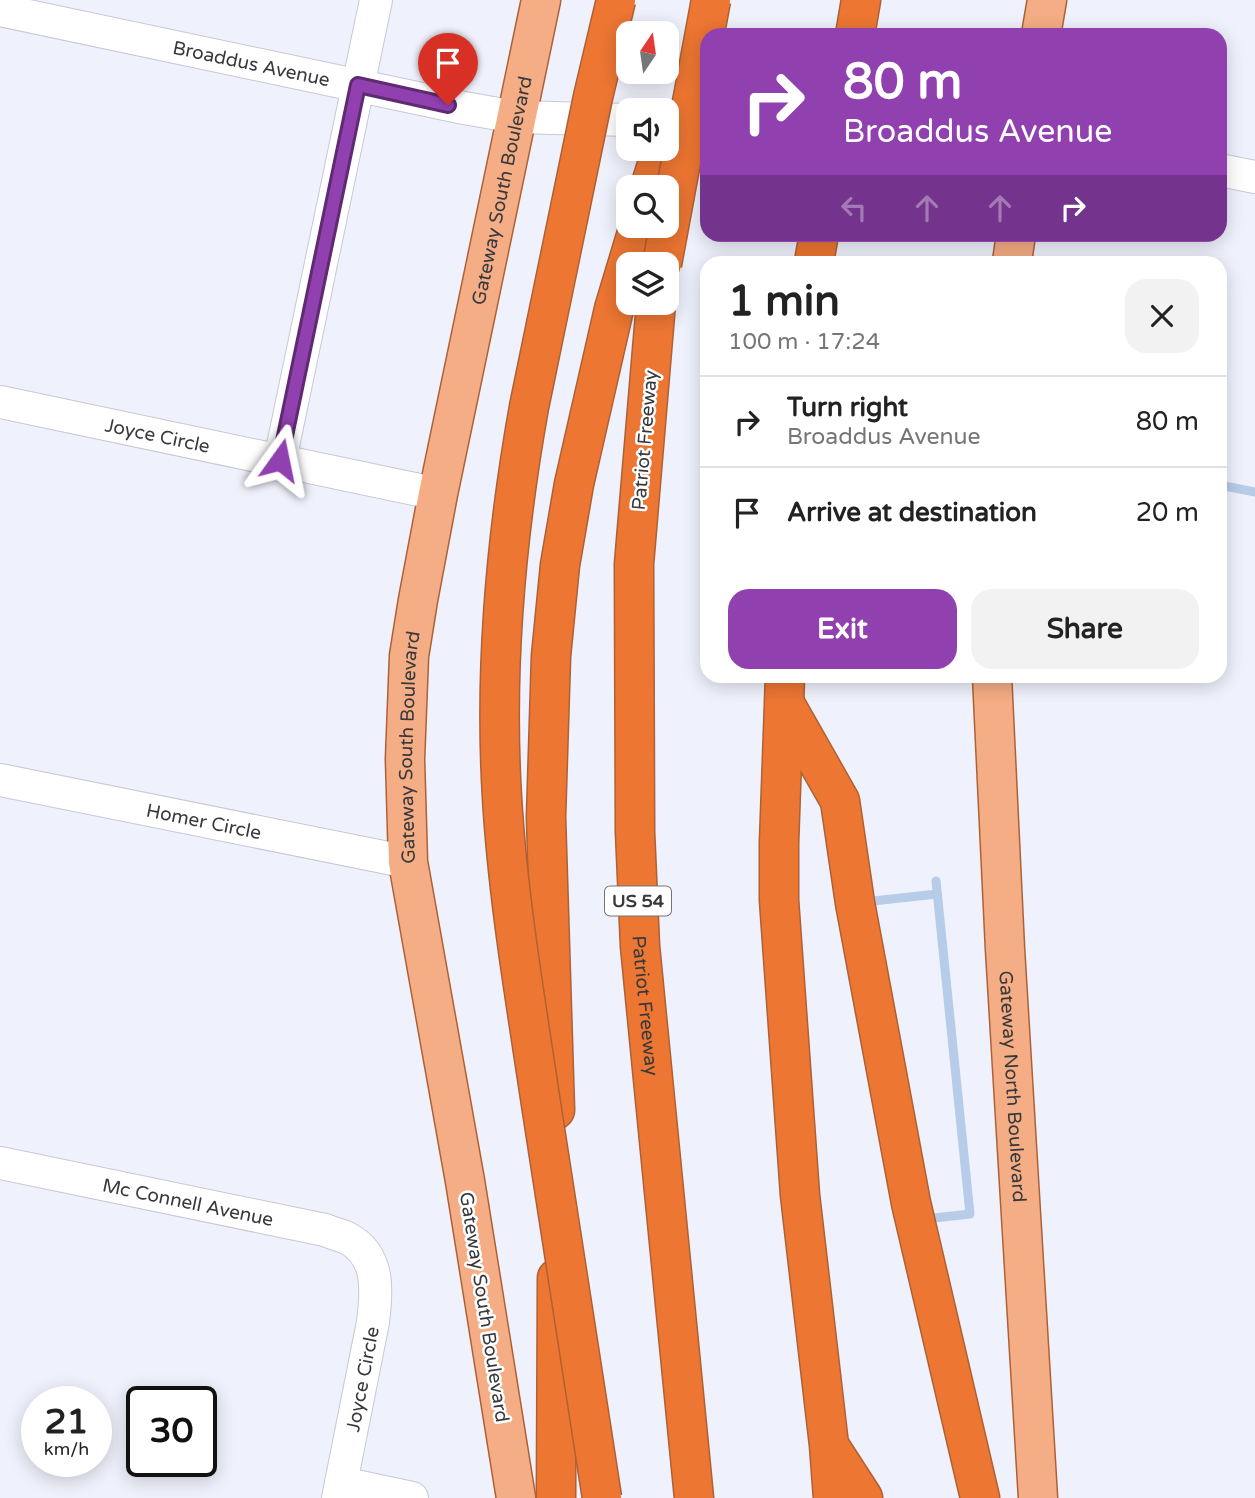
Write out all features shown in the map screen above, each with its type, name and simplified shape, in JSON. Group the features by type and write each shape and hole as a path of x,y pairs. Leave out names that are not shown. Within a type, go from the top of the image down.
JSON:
{"highway":[{"path":"602,1498 508,871 502,798 500,689 502,619 520,455 593,97 617,0"},
{"path":"677,98 708,0"},
{"path":"703,28 708,0"},
{"path":"856,28 861,0"},
{"path":"664,252 700,46"},
{"path":"556,1498 557,1166 545,817 551,656 560,565 574,484 614,309 635,238"},
{"name":"Patriot Freeway","path":"655,315 634,564 635,832 640,946 694,1498"},
{"path":"785,690 779,900 800,1195 833,1498"},
{"path":"785,690 840,800 855,903 912,1212 980,1498"},
{"path":"829,1445 863,1498"}],"main road":[{"name":"Gateway South Boulevard","path":"511,1497 465,1181 408,862 405,759 410,656 418,600 541,0"},
{"path":"1042,28 1046,0"},
{"name":"Gateway North Boulevard","path":"992,683 1038,1498"}],"street":[{"path":"280,460 376,0"},
{"name":"Broaddus Avenue","path":"0,10 464,108 516,117 616,120"},
{"path":"679,121 700,122"},
{"path":"1227,171 1255,177"},
{"name":"Joyce Circle","path":"0,402 438,495"},
{"name":"Homer Circle","path":"0,780 408,862"},
{"name":"Mc Connell Avenue","path":"0,1163 325,1230 347,1238 369,1259"},
{"name":"Joyce Circle","path":"340,1491 377,1294 369,1259"},
{"path":"340,1491 412,1498"}],"waterway":[{"path":"1227,486 1255,492"},
{"path":"925,1219 970,1214 936,881"},
{"path":"864,902 937,894"}],"route":[{"path":"280,460 358,85 448,105"}]}
